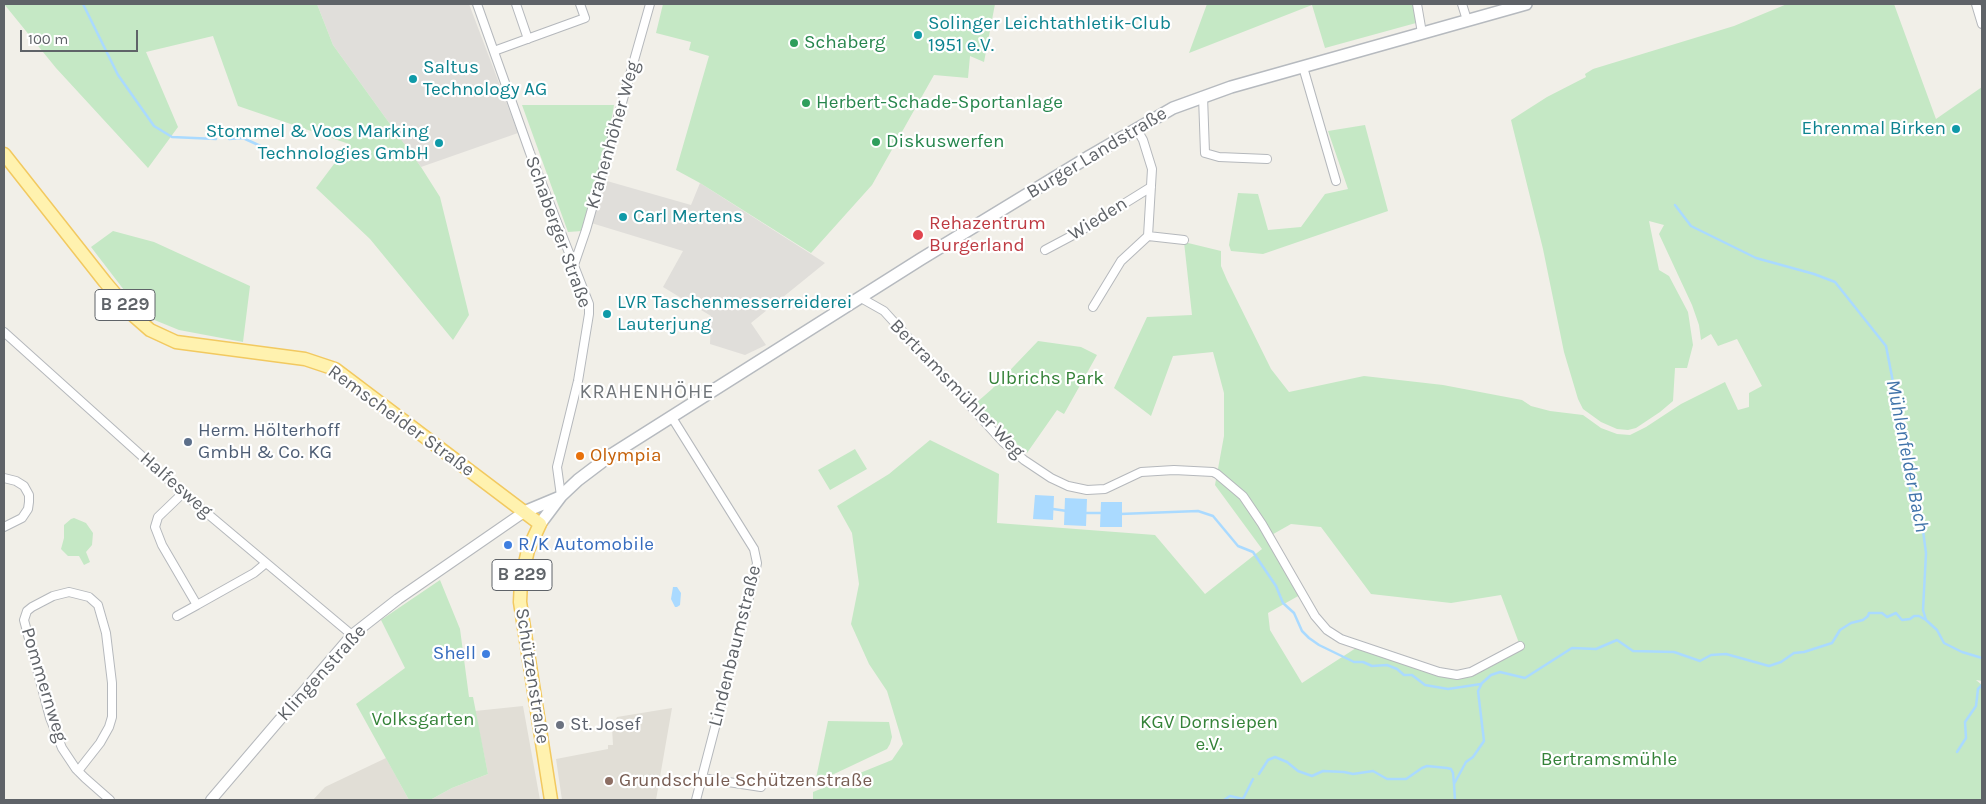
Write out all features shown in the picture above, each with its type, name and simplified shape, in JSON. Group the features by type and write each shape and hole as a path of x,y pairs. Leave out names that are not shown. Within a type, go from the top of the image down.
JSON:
{"main road":[{"name":"Burger Landstraße","path":"540,524 561,496 599,463 921,259 1136,128 1173,108 1203,96 1526,4"},
{"name":"Remscheider Straße","path":"4,154 105,282 134,316 150,330 176,342 305,359 335,369 540,524"},
{"name":"Burger Landstraße","path":"524,512 561,496"},
{"name":"Schützenstraße","path":"540,524 528,550 521,581 520,602 551,800"}],"street":[{"name":"Schaberger Straße","path":"476,4 589,309 578,381 557,467 561,496"},
{"path":"516,4 528,39"},
{"path":"494,51 585,18 580,4"},
{"name":"Krahenhöher Weg","path":"574,265 586,230 650,4"},
{"path":"1417,4 1422,33"},
{"path":"1462,4 1467,20"},
{"path":"1976,4 1982,24"},
{"path":"1303,67 1336,181"},
{"path":"1203,96 1204,153 1219,157 1267,159"},
{"name":"Wieden","path":"1136,128 1143,140 1152,169 1148,236"},
{"name":"Wieden","path":"1045,250 1077,233 1151,187"},
{"path":"1093,308 1121,262 1148,236 1184,240"},
{"name":"Bertramsmühler Weg","path":"861,298 884,311 1003,442 1030,464 1059,482 1078,489 1097,489 1105,488 1141,472 1174,470 1213,472 1217,474 1243,496 1262,524 1315,616 1327,630 1340,639 1439,672 1457,675 1471,672 1520,646"},
{"name":"Halfesweg","path":"4,332 183,493 352,635"},
{"name":"Lindenbaumstraße","path":"671,416 752,546 757,563 696,800"},
{"path":"4,478 16,481 24,486 29,495 29,502 28,509 22,518 4,527"},
{"path":"183,493 158,517 155,527 162,545 197,604"},
{"name":"Klingenstraße","path":"211,800 352,635 398,599 524,512"},
{"path":"177,616 254,573 266,563"},
{"name":"Pommernweg","path":"78,771 104,737 109,727 112,717 112,683 106,633 98,605 89,597 65,593 53,596 30,608 24,618 54,732 68,759 78,771 110,800"},
{"path":"702,778 762,788"}],"shaded area":[{"path":"317,4 469,4 518,133 421,167 333,45"},
{"path":"600,179 691,205 700,183 825,263 751,323 766,345 745,355 710,344 711,316 663,287 683,251 588,222"},
{"path":"523,706 540,800 430,800 452,788 488,774 475,711"},
{"name":"Grundschule Schützenstraße","path":"672,708 656,800 562,800 556,759 608,749 608,745 613,745 612,727 617,717"},
{"path":"386,758 409,800 313,800 325,787"}],"green space":[{"path":"4,4 317,4 333,45 421,167 440,197 469,315 453,340 370,239 316,188 349,144 238,106 213,36 146,52 178,127 148,168 56,68"},
{"name":"Herbert-Schade-Sportanlage","path":"663,4 995,4 984,62 970,56 968,78 934,75 872,185 811,253 676,170 709,56 689,50 691,42 656,33"},
{"path":"1207,4 1413,4 1416,23 1325,48 1312,5 1189,53"},
{"path":"1787,4 1894,4 1936,119 1982,87 1982,681 1976,680 1982,685 1982,800 813,800 813,792 892,760 903,744 887,691 869,664 851,624 859,584 852,533 837,506 889,474 930,440 999,474 997,523 1155,535 1205,594 1262,549 1215,485 1224,436 1224,393 1213,352 1173,356 1151,416 1114,388 1147,317 1192,315 1184,242 1221,251 1221,266 1227,280 1271,369 1289,392 1364,376 1443,385 1522,400 1531,406 1550,411 1583,415 1601,428 1617,434 1630,435 1681,404 1725,382 1738,410 1749,407 1749,393 1762,386 1737,339 1718,346 1711,334 1701,340 1699,325 1692,305 1659,234 1664,225 1649,221 1659,270 1669,276 1688,312 1693,345 1687,368 1675,368 1673,401 1636,428 1628,430 1617,429 1601,422 1583,409 1578,399 1564,352 1543,249 1511,120 1547,97 1586,77 1585,74 1593,69 1734,26","holes":["1291,524 1321,527 1371,594 1451,603 1501,595 1519,643 1472,675 1460,678 1356,648 1302,683 1270,630 1268,613 1300,595 1268,537"]},
{"path":"522,105 614,105 611,123 582,231 568,232"},
{"path":"1365,125 1388,211 1263,254 1231,251 1229,245 1238,193 1258,194 1268,230 1301,227 1325,194 1348,189 1328,131"},
{"path":"113,231 154,242 250,286 243,342 179,330 152,319 134,303 91,247"},
{"name":"Ulbrichs Park","path":"1038,341 1081,347 1097,355 1064,414 1057,410 1027,453 976,403"},
{"path":"855,449 867,469 830,490 818,470"},
{"path":"74,518 86,523 93,533 92,545 86,552 90,562 84,565 79,556 68,556 61,549 64,538 64,525"},
{"name":"Volksgarten","path":"440,580 460,629 469,697 473,697 488,774 452,788 430,800 409,800 356,704 405,668 381,620"},
{"path":"828,721 889,722 892,737 890,744 887,749 815,783"}],"water":[{"path":"1035,495 1054,496 1053,520 1033,519"},
{"path":"1065,498 1087,499 1086,526 1064,525"},
{"path":"1101,502 1122,502 1122,527 1100,527"},
{"path":"673,587 677,587 681,593 680,605 677,607 675,607 671,599"}],"waterway":[{"path":"83,4 118,75 154,126 172,137 216,139"},
{"path":"229,139 243,138 265,148"},
{"name":"Mühlenfelder Bach","path":"1675,205 1691,226 1756,258 1814,274 1835,282 1886,346 1901,423 1911,495 1921,516 1926,553 1923,610 1926,620"},
{"path":"1053,509 1067,511"},
{"path":"1120,514 1198,511 1213,516 1238,546 1253,552 1276,586 1283,603 1294,613 1302,631 1309,638 1354,662 1363,662 1372,666 1387,665 1397,669 1404,675 1412,675 1425,685 1448,689 1481,684 1491,675 1500,672 1525,678 1572,648 1596,649 1617,640 1633,651 1674,652 1700,661 1711,655 1726,654 1769,666 1781,662 1794,653 1804,652 1832,643 1840,630 1851,623 1863,620 1869,613 1882,613 1887,617 1896,613 1902,620 1919,616 1937,630 1944,643 1962,652 1982,658"},
{"path":"1085,513 1102,513"},
{"path":"1455,800 1454,784 1466,762 1473,757 1484,741 1478,691 1482,683"},
{"path":"1957,752 1966,738 1965,722 1976,706 1978,689 1982,685"},
{"path":"1259,774 1268,760 1275,757 1287,762 1298,771 1312,776 1323,771 1353,774 1373,771 1387,779 1406,779 1427,766 1447,768 1451,769 1453,773 1454,784"},
{"path":"1224,800 1230,796 1243,799 1253,779"}],"place":[{"name":"Solinger Leichtathletik-Club 1951 e.V.","path":"918,35"},
{"name":"Schaberg","path":"794,43"},
{"name":"Saltus Technology AG","path":"413,79"},
{"name":"Herbert-Schade-Sportanlage","path":"806,103"},
{"name":"Ehrenmal Birken","path":"1956,129"},
{"name":"Diskuswerfen","path":"876,142"},
{"name":"Stommel & Voos Marking Technologies GmbH","path":"439,143"},
{"name":"Carl Mertens","path":"623,217"},
{"name":"Rehazentrum Burgerland","path":"918,235"},
{"name":"LVR Taschenmesserreiderei Lauterjung","path":"607,314"},
{"name":"Herm. Hölterhoff GmbH & Co. KG","path":"188,442"},
{"name":"Olympia","path":"580,456"},
{"name":"R/K Automobile","path":"508,545"},
{"name":"Shell","path":"486,654"},
{"name":"St. Josef","path":"560,725"},
{"name":"Grundschule Schützenstraße","path":"609,781"}],"district":[{"name":"KRAHENHÖHE","path":"647,392"}],"park label":[{"name":"KGV Dornsiepen e.V.","path":"1209,734"},
{"name":"Bertramsmühle","path":"1609,760"}]}
